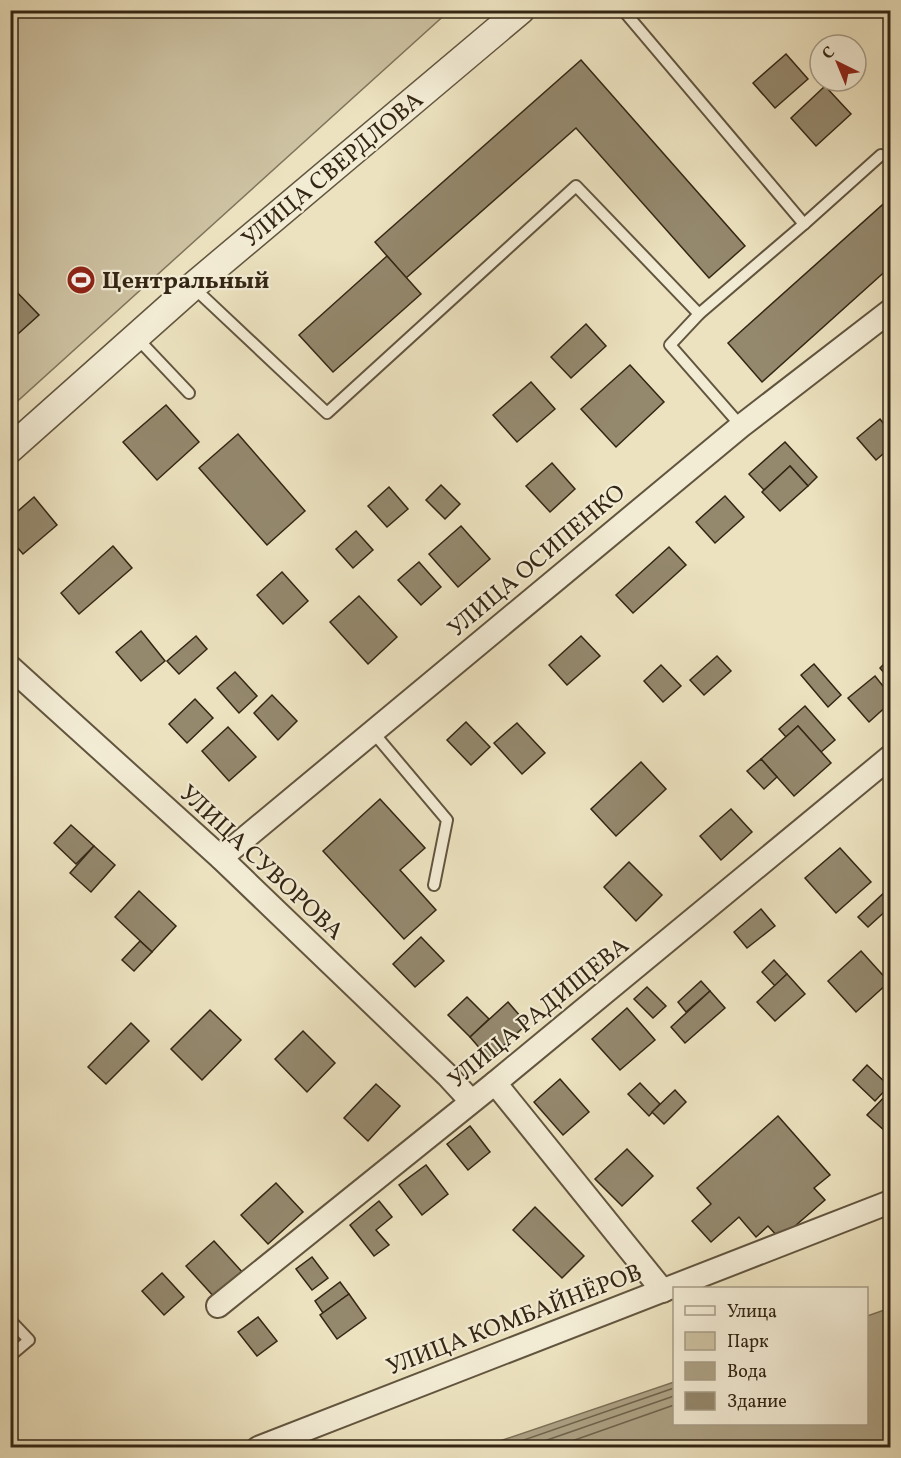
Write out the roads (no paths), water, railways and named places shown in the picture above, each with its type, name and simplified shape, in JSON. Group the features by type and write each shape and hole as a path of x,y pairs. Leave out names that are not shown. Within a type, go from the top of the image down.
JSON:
{"street":[{"name":"УЛИЦА СВЕРДЛОВА","path":"10,449 192,287 521,10"},
{"name":"УЛИЦА ОСИПЕНКО","path":"221,858 741,426 891,311"},
{"name":"УЛИЦА СУВОРОВА","path":"10,667 221,858 447,1075 471,1101"},
{"name":"УЛИЦА РАДИЩЕВА","path":"218,1306 495,1083 891,757"},
{"path":"495,1083 663,1291"},
{"name":"УЛИЦА КОМБАЙНЁРОВ","path":"673,1287 891,1202"},
{"name":"УЛИЦА КОМБАЙНЁРОВ","path":"258,1448 673,1287"}],"lane":[{"path":"622,10 804,224"},
{"path":"741,426 670,345 699,314 881,155"},
{"path":"192,287 327,413 576,186 699,314"},
{"path":"135,336 189,393"},
{"path":"372,731 447,820 434,885"},
{"path":"10,1320 29,1340 10,1356"}],"water":[{"path":"890,1308 890,1447 482,1447 673,1382 673,1425 868,1425 868,1316"}],"place":[{"name":"Центральный","path":"81,280"}]}
